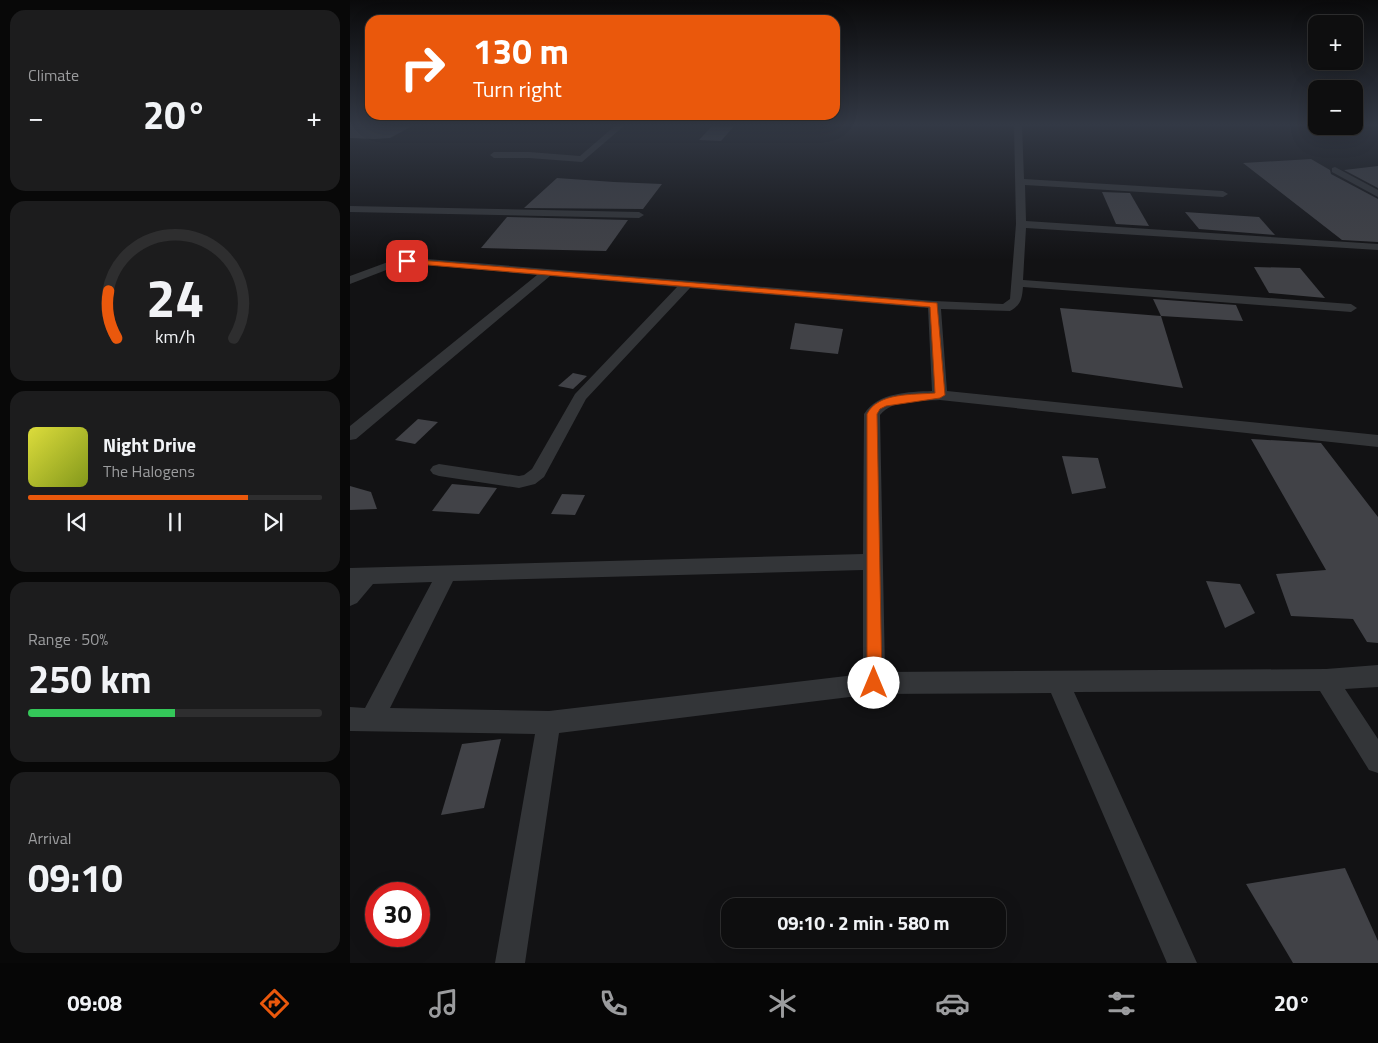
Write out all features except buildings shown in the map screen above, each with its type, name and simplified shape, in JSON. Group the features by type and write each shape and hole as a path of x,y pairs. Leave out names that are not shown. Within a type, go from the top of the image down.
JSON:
{"street":[{"path":"350,280 392,264 414,261 934,305 1005,308 1014,304 1016,299 1021,224 1020,170"},
{"path":"1335,170 1378,194"},
{"path":"1020,182 1223,194"},
{"path":"350,209 639,214"},
{"path":"1021,224 1378,247"},
{"path":"350,435 548,272"},
{"path":"1017,283 1351,308"},
{"path":"439,470 519,482 529,480 538,474 580,398 617,356 687,284"},
{"path":"934,305 940,395"},
{"path":"874,683 872,414 876,407 882,403 940,395 1378,442"},
{"path":"350,597 359,576 873,562"},
{"path":"447,573 361,719 549,723 874,683 1326,680 1378,676"},
{"path":"1326,680 1378,761"},
{"path":"1058,682 1182,963"},
{"path":"510,963 549,723"}],"route":[{"path":"407,261 934,305 940,395 882,403 876,407 872,414 874,683"}]}
